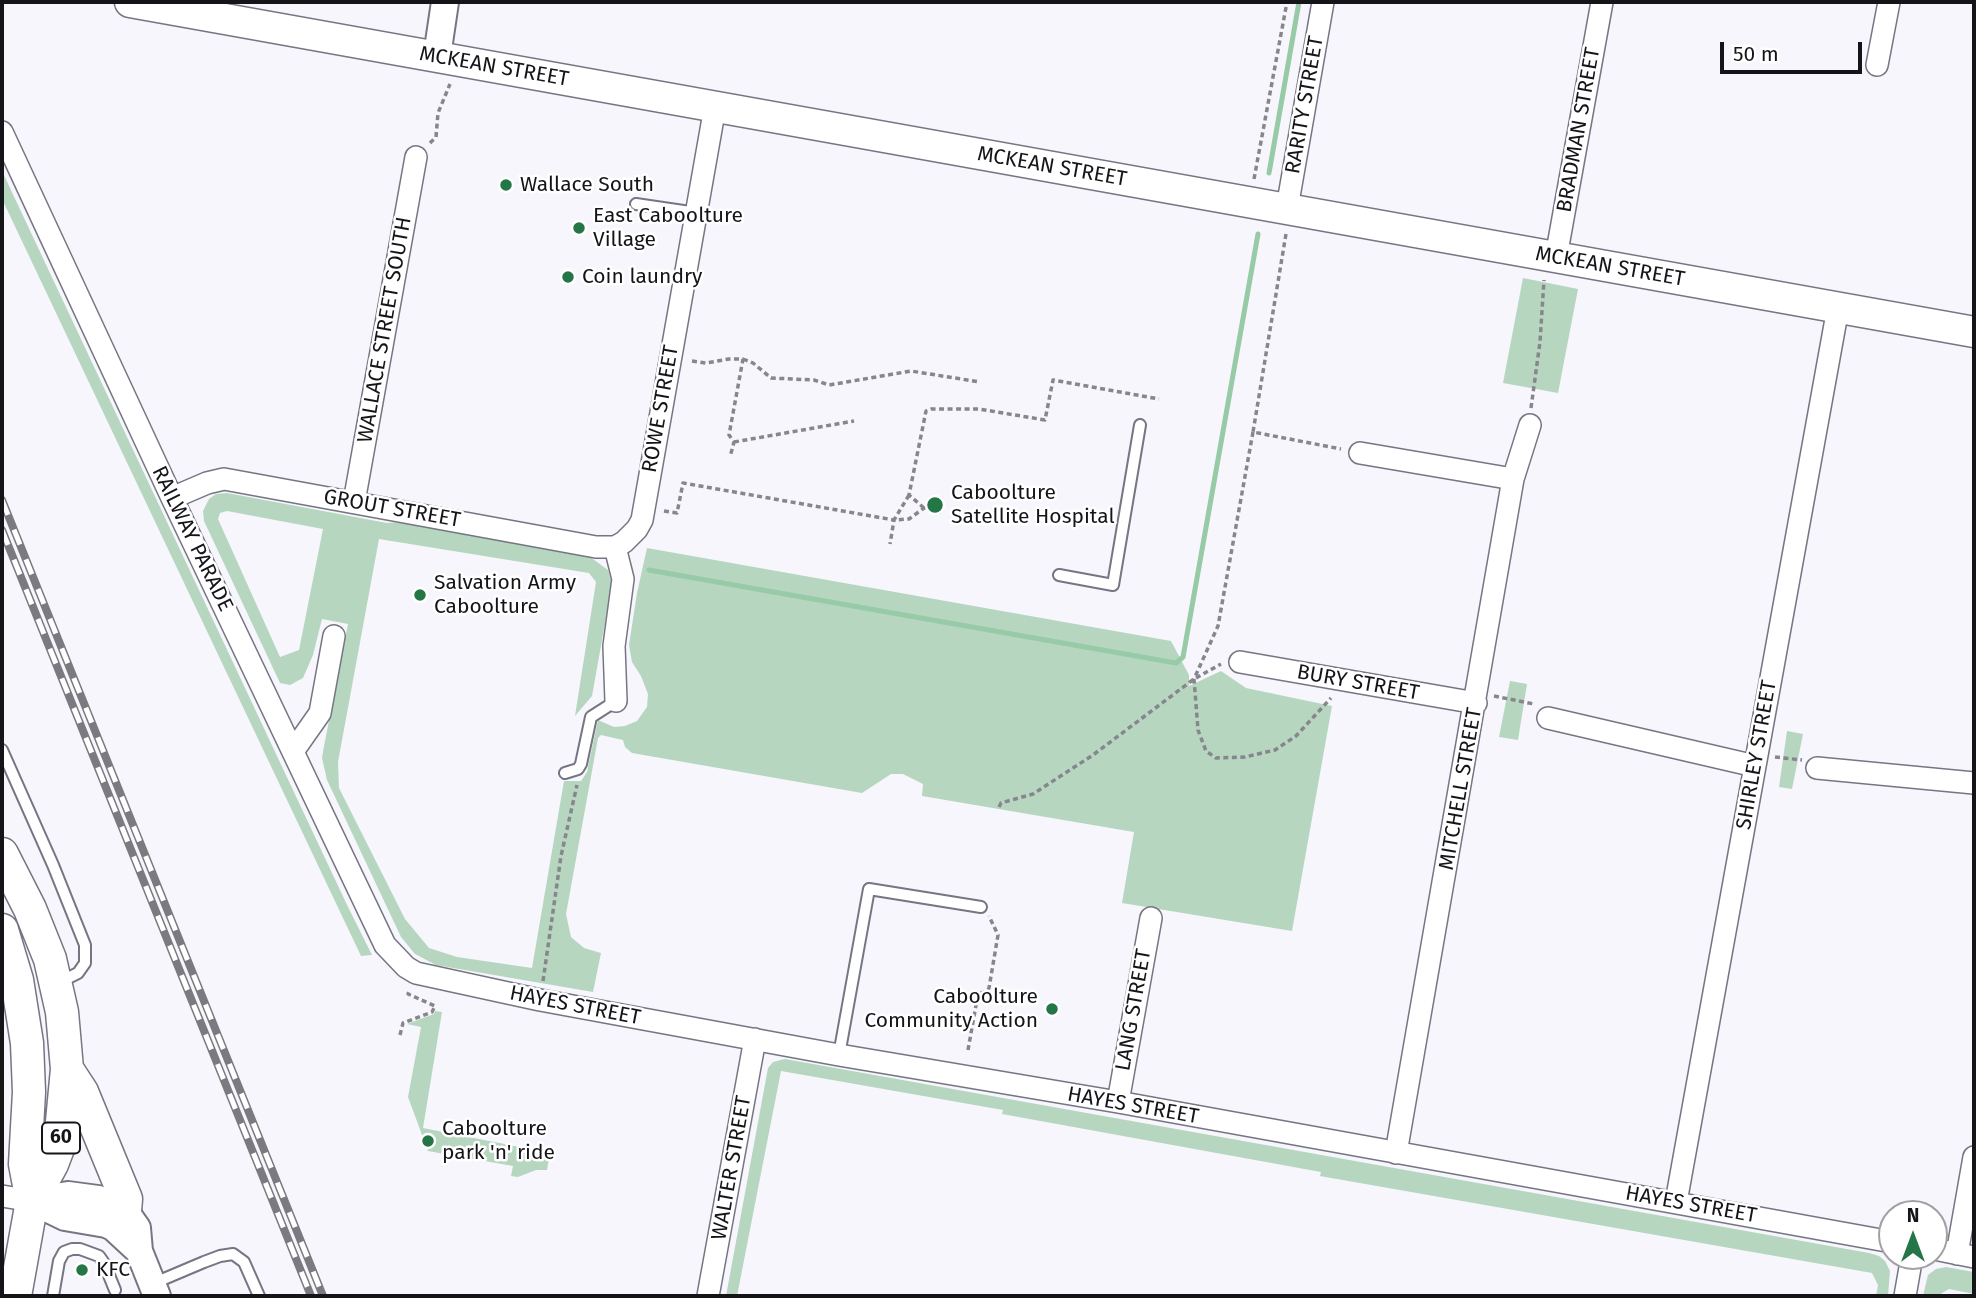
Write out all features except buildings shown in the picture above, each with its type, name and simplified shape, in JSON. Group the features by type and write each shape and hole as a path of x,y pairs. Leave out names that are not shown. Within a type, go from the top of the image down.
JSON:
{"main road":[{"name":"MCKEAN STREET","path":"148,3 715,107 1286,220 1550,267 1838,308 1974,332"},
{"name":"60","path":"2,854 36,922 56,984 62,1013 67,1069 60,1143 52,1164 17,1198"},
{"name":"60","path":"2,930 17,980 27,1044 29,1092 24,1164 17,1198 15,1296"},
{"path":"67,1069 82,1092 126,1199 125,1211"}],"street":[{"path":"437,56 445,2"},
{"name":"RARITY STREET","path":"1286,220 1323,2"},
{"name":"BRADMAN STREET","path":"1550,267 1602,2"},
{"path":"1877,65 1889,2"},
{"name":"ROWE STREET","path":"615,547 630,536 642,520 715,107"},
{"name":"RAILWAY PARADE","path":"2,132 172,498 385,945"},
{"name":"WALLACE STREET SOUTH","path":"354,502 416,157"},
{"name":"SHIRLEY STREET","path":"1676,1202 1838,308"},
{"name":"MITCHELL STREET","path":"1396,1153 1513,479 1530,425"},
{"path":"1360,453 1513,479"},
{"name":"GROUT STREET","path":"172,498 224,479 596,547 615,547"},
{"path":"615,547 623,579 613,663 616,701"},
{"path":"294,750 320,713 334,636"},
{"name":"BURY STREET","path":"1240,663 1476,703"},
{"path":"1548,718 1755,766"},
{"path":"1817,768 1974,783"},
{"name":"LANG STREET","path":"1118,1102 1151,918"},
{"name":"HAYES STREET","path":"385,945 406,967 416,973 540,1000 1878,1239"},
{"name":"WALTER STREET","path":"708,1296 755,1039"},
{"path":"1948,1252 1966,1255 1974,1157"},
{"path":"17,1198 68,1195 98,1199 125,1211 137,1228 139,1251 155,1290"},
{"path":"17,1198 65,1217 113,1227 139,1251"},
{"path":"1905,1296 1910,1270"}],"lane":[{"path":"636,204 697,213"},
{"path":"1059,575 1113,585 1140,425"},
{"path":"565,773 578,769 591,717 616,701"},
{"path":"2,750 53,864 85,945 85,963 78,973 56,984"},
{"path":"839,1055 869,889 981,907"},
{"path":"53,1296 59,1261 64,1252 72,1249 99,1256 115,1290"},
{"path":"155,1290 204,1262 227,1254 237,1256 247,1268 259,1296"}],"path":[{"path":"1254,179 1287,2"},
{"path":"416,157 436,137 438,113 450,84"},
{"path":"1286,220 1253,432 1360,453"},
{"path":"1530,425 1540,342 1541,301 1550,267"},
{"path":"692,361 706,363 743,359 753,363 771,378 814,380 829,385 911,371 980,382"},
{"path":"734,442 729,435 743,359"},
{"path":"890,544 894,520 909,495 926,411 979,409 1045,420 1053,380 1159,399"},
{"path":"734,442 854,421"},
{"path":"730,457 734,442"},
{"path":"664,511 677,513 683,483 894,520 909,519 924,508"},
{"path":"909,495 924,508 941,512"},
{"path":"999,807 1001,803 1033,794 1093,755 1218,664 1240,663"},
{"path":"1476,703 1492,696 1537,705 1548,718"},
{"path":"1755,766 1771,757 1800,759 1817,768"},
{"path":"540,1000 561,856 578,781 578,769"},
{"path":"968,1050 978,994 987,992 989,988 998,935 989,916 981,907"},
{"path":"400,1035 403,1023 432,1012 435,1006"}],"green space":[{"path":"2,171 372,955 361,956 2,199"},
{"path":"1523,278 1578,289 1558,393 1503,383"},
{"path":"227,493 387,523 400,522 572,551 590,557 608,570 612,584 592,696 575,716 596,582 589,573 379,539 338,762 339,788 405,919 429,948 457,957 532,968 564,781 581,781 587,772 598,720 614,727 625,726 637,721 647,707 648,694 632,662 629,645 647,548 1171,641 1189,675 1189,686 1221,671 1246,688 1332,706 1292,931 1122,903 1134,832 922,796 923,784 903,774 891,774 862,793 632,753 625,747 623,740 601,735 598,738 566,914 571,937 584,948 601,953 593,992 436,965 415,954 401,937 327,780 322,758 348,624 322,619 313,655 303,678 290,685 280,683 204,521 203,511 209,499 216,494","holes":["227,511 323,529 299,650 280,657 218,519 220,513"]},
{"path":"1510,681 1527,684 1518,740 1499,737"},
{"path":"1787,731 1803,734 1792,789 1779,787"},
{"path":"435,1011 442,1012 423,1128 550,1153 547,1170 536,1170 518,1177 511,1176 513,1166 428,1151 408,1097 421,1027 407,1024 434,1014"},
{"path":"785,1059 1869,1253 1878,1256 1878,1270 1890,1271 1888,1296 1876,1296 1878,1285 1872,1273 1320,1176 1321,1172 1002,1114 1003,1110 781,1071 737,1296 726,1296 768,1068 773,1062"},
{"path":"1948,1267 1974,1272 1974,1294 1949,1289 1937,1296 1923,1296 1928,1275 1935,1270 1948,1270"}],"waterway":[{"path":"1269,173 1299,2"},
{"path":"649,570 1176,663 1183,657 1258,234"}],"railway":[{"path":"2,500 323,1296"},
{"path":"2,530 311,1296"}],"place":[{"name":"Wallace South","path":"506,185"},
{"name":"East Caboolture Village","path":"579,228"},
{"name":"Coin laundry","path":"568,277"},
{"name":"Caboolture Satellite Hospital","path":"935,505"},
{"name":"Salvation Army Caboolture","path":"420,595"},
{"name":"Caboolture Community Action","path":"1052,1009"},
{"name":"Caboolture park 'n' ride","path":"428,1141"},
{"name":"KFC","path":"82,1270"}]}
